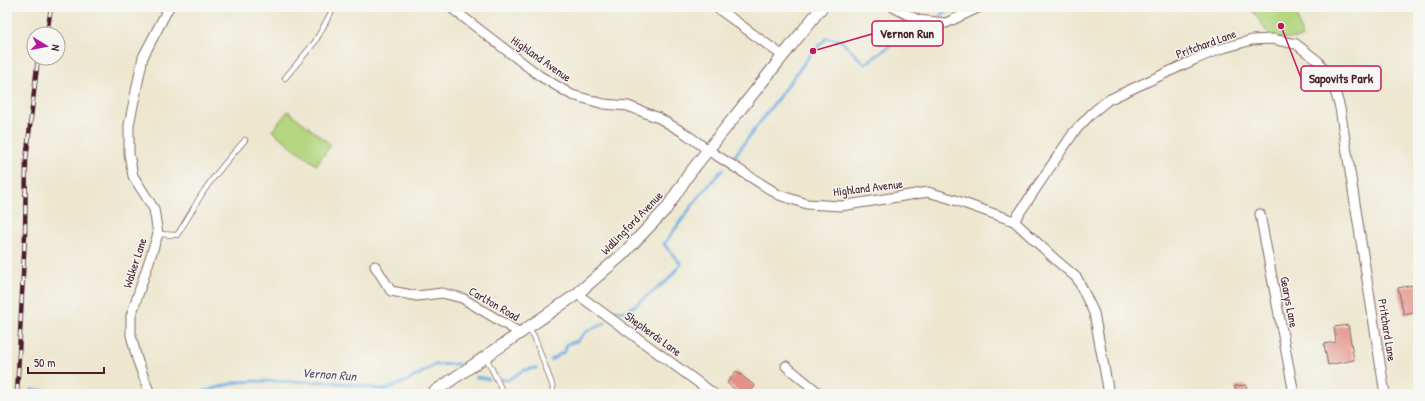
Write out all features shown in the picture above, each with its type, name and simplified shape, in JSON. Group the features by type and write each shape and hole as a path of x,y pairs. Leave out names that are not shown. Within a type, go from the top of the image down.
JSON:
{"street":[{"name":"Walker Lane","path":"150,394 132,341 131,316 158,234 154,209 133,176 129,154 129,125 143,57 169,7"},
{"name":"Highland Avenue","path":"450,7 540,76 572,95 604,104 628,106 659,118 779,195 807,204 841,206 928,192 1014,221 1077,278 1094,313 1109,394"},
{"path":"716,7 783,56"},
{"name":"Wallingford Avenue","path":"431,394 577,294 623,254 666,209 689,174 822,7"},
{"path":"893,7 918,20 946,23 980,7"},
{"name":"Pritchard Lane","path":"1014,221 1074,132 1092,113 1108,100 1196,58 1220,49 1252,40 1272,39 1296,44 1318,61 1332,81 1340,108 1385,394"},
{"name":"Gearys Lane","path":"1260,214 1294,394"},
{"name":"Carlton Road","path":"374,266 391,291 417,296 442,293 462,298 524,330"},
{"name":"Shepherds Lane","path":"577,294 714,394"},
{"path":"786,366 820,394"}],"lane":[{"path":"285,78 315,42 334,7"},
{"path":"158,234 177,235 202,194 225,163 245,140"},
{"path":"524,330 534,336 553,387 552,394"},
{"path":"486,356 503,394"}],"green space":[{"path":"1250,7 1336,7 1318,9 1297,14 1302,38 1272,39"},
{"path":"288,111 331,145 316,165 272,131"}],"building":[{"path":"1418,284 1418,312 1404,315 1398,288"},
{"path":"1348,325 1354,360 1328,365 1324,344 1336,342 1334,327"},
{"path":"736,371 755,386 748,394 741,394 727,383"},
{"path":"1246,385 1247,394 1236,394 1235,386"}],"waterway":[{"name":"Vernon Run","path":"941,15 952,7"},
{"name":"Vernon Run","path":"734,157 813,51 827,38 840,40 865,64 901,38 912,35"},
{"name":"Vernon Run","path":"615,311 626,312 668,280 681,264 664,244 700,195 723,169"},
{"name":"Vernon Run","path":"551,360 565,351 567,344 577,341 587,331 605,323"},
{"name":"Vernon Run","path":"194,394 238,382 256,381 332,382 385,390 407,381 435,365 458,364"},
{"name":"Vernon Run","path":"500,379 508,380 524,370 536,368"},
{"name":"Vernon Run","path":"476,377 488,379"},
{"name":"Vernon Run","path":"32,390 56,391 58,394"}],"railway":[{"path":"48,26 51,7"},
{"path":"17,394 25,235 26,160 37,66"}],"place":[{"name":"Sapovits Park","path":"1281,26"},
{"name":"Vernon Run","path":"813,51"}]}
